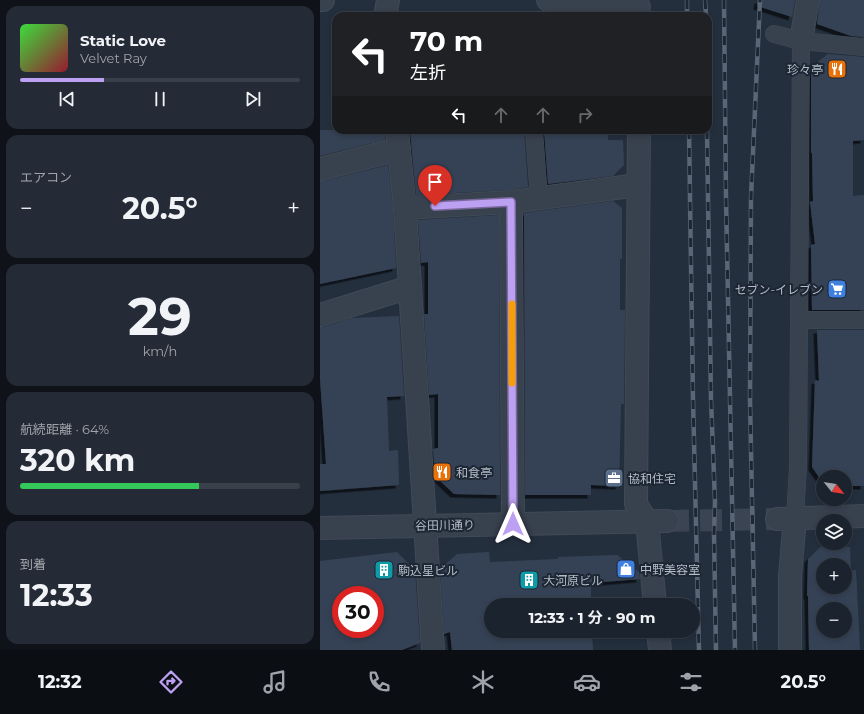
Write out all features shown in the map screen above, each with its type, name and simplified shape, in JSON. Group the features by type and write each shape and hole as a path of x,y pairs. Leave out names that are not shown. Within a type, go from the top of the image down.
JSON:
{"street":[{"path":"386,12 388,0"},
{"path":"548,0 612,7 639,8"},
{"path":"801,41 808,0"},
{"path":"639,134 636,504 657,521 656,598"},
{"path":"320,169 398,140 405,208 433,650"},
{"path":"405,208 511,202 638,185"},
{"path":"511,202 513,524"},
{"path":"320,315 410,287"},
{"path":"790,650 790,576 786,518 864,516"},
{"name":"谷田川通り","path":"320,528 657,521"},
{"path":"659,638 660,650"}],"lane":[{"path":"774,34 801,41 864,47"},
{"path":"786,518 798,467 801,41"},
{"path":"534,134 539,198"},
{"path":"799,320 864,320"}],"building":[{"path":"758,0 795,0 792,17 757,6"},
{"path":"820,0 864,0 864,37 851,36 817,24"},
{"path":"828,54 864,57 864,140 853,141 853,196 864,195 864,310 812,310 811,245 815,244 810,202 813,201 811,153 811,67"},
{"path":"320,130 332,130 332,134 385,134 385,140 320,156"},
{"path":"410,134 524,134 528,187 510,190 416,195"},
{"path":"544,134 608,134 608,140 623,140 624,165 613,176 548,184"},
{"path":"388,165 393,209 396,268 320,284 320,181"},
{"path":"613,201 622,208 620,310 625,310 624,404 621,404 619,486 591,485 591,495 525,495 524,213"},
{"path":"499,215 500,495 454,494 435,476 433,449 438,448 438,394 429,395 424,314 428,314 428,262 421,263 418,220"},
{"path":"399,316 404,396 387,397 389,451 398,450 399,485 320,491 320,464 326,464 320,378 320,327 352,318"},
{"path":"817,330 864,330 864,486 852,486 852,470 816,470 816,473 812,467 815,380 819,381"},
{"path":"817,550 850,550 850,558 816,558 816,594 852,594 852,571 856,570 860,650 809,650 807,596 808,559"},
{"path":"397,552 415,570 420,643 402,650 320,650 320,561"},
{"path":"489,552 490,562 558,559 558,557 617,555 639,572 640,579 591,583 591,598 484,598 484,638 592,638 593,650 452,650 450,632 444,634 440,569 457,554"}],"tunnel":[{"path":"667,521 777,519"}],"railway":[{"path":"687,0 687,12"},
{"path":"705,0 706,12"},
{"path":"724,0 726,198 735,650"},
{"path":"755,650 750,399 751,197 760,0"},
{"path":"689,134 699,650"},
{"path":"707,134 711,399 715,502 714,534 716,650"}],"slow traffic":[{"path":"512,304 512,383"}],"place":[{"name":"珍々亭","path":"837,69"},
{"name":"セブン-イレブン","path":"837,289"},
{"name":"和食亭","path":"442,472"},
{"name":"協和住宅","path":"614,478"},
{"name":"中野美容室","path":"626,569"},
{"name":"駒込星ビル","path":"384,570"},
{"name":"大河原ビル","path":"529,580"}],"route":[{"path":"435,206 511,202 513,524"}]}
